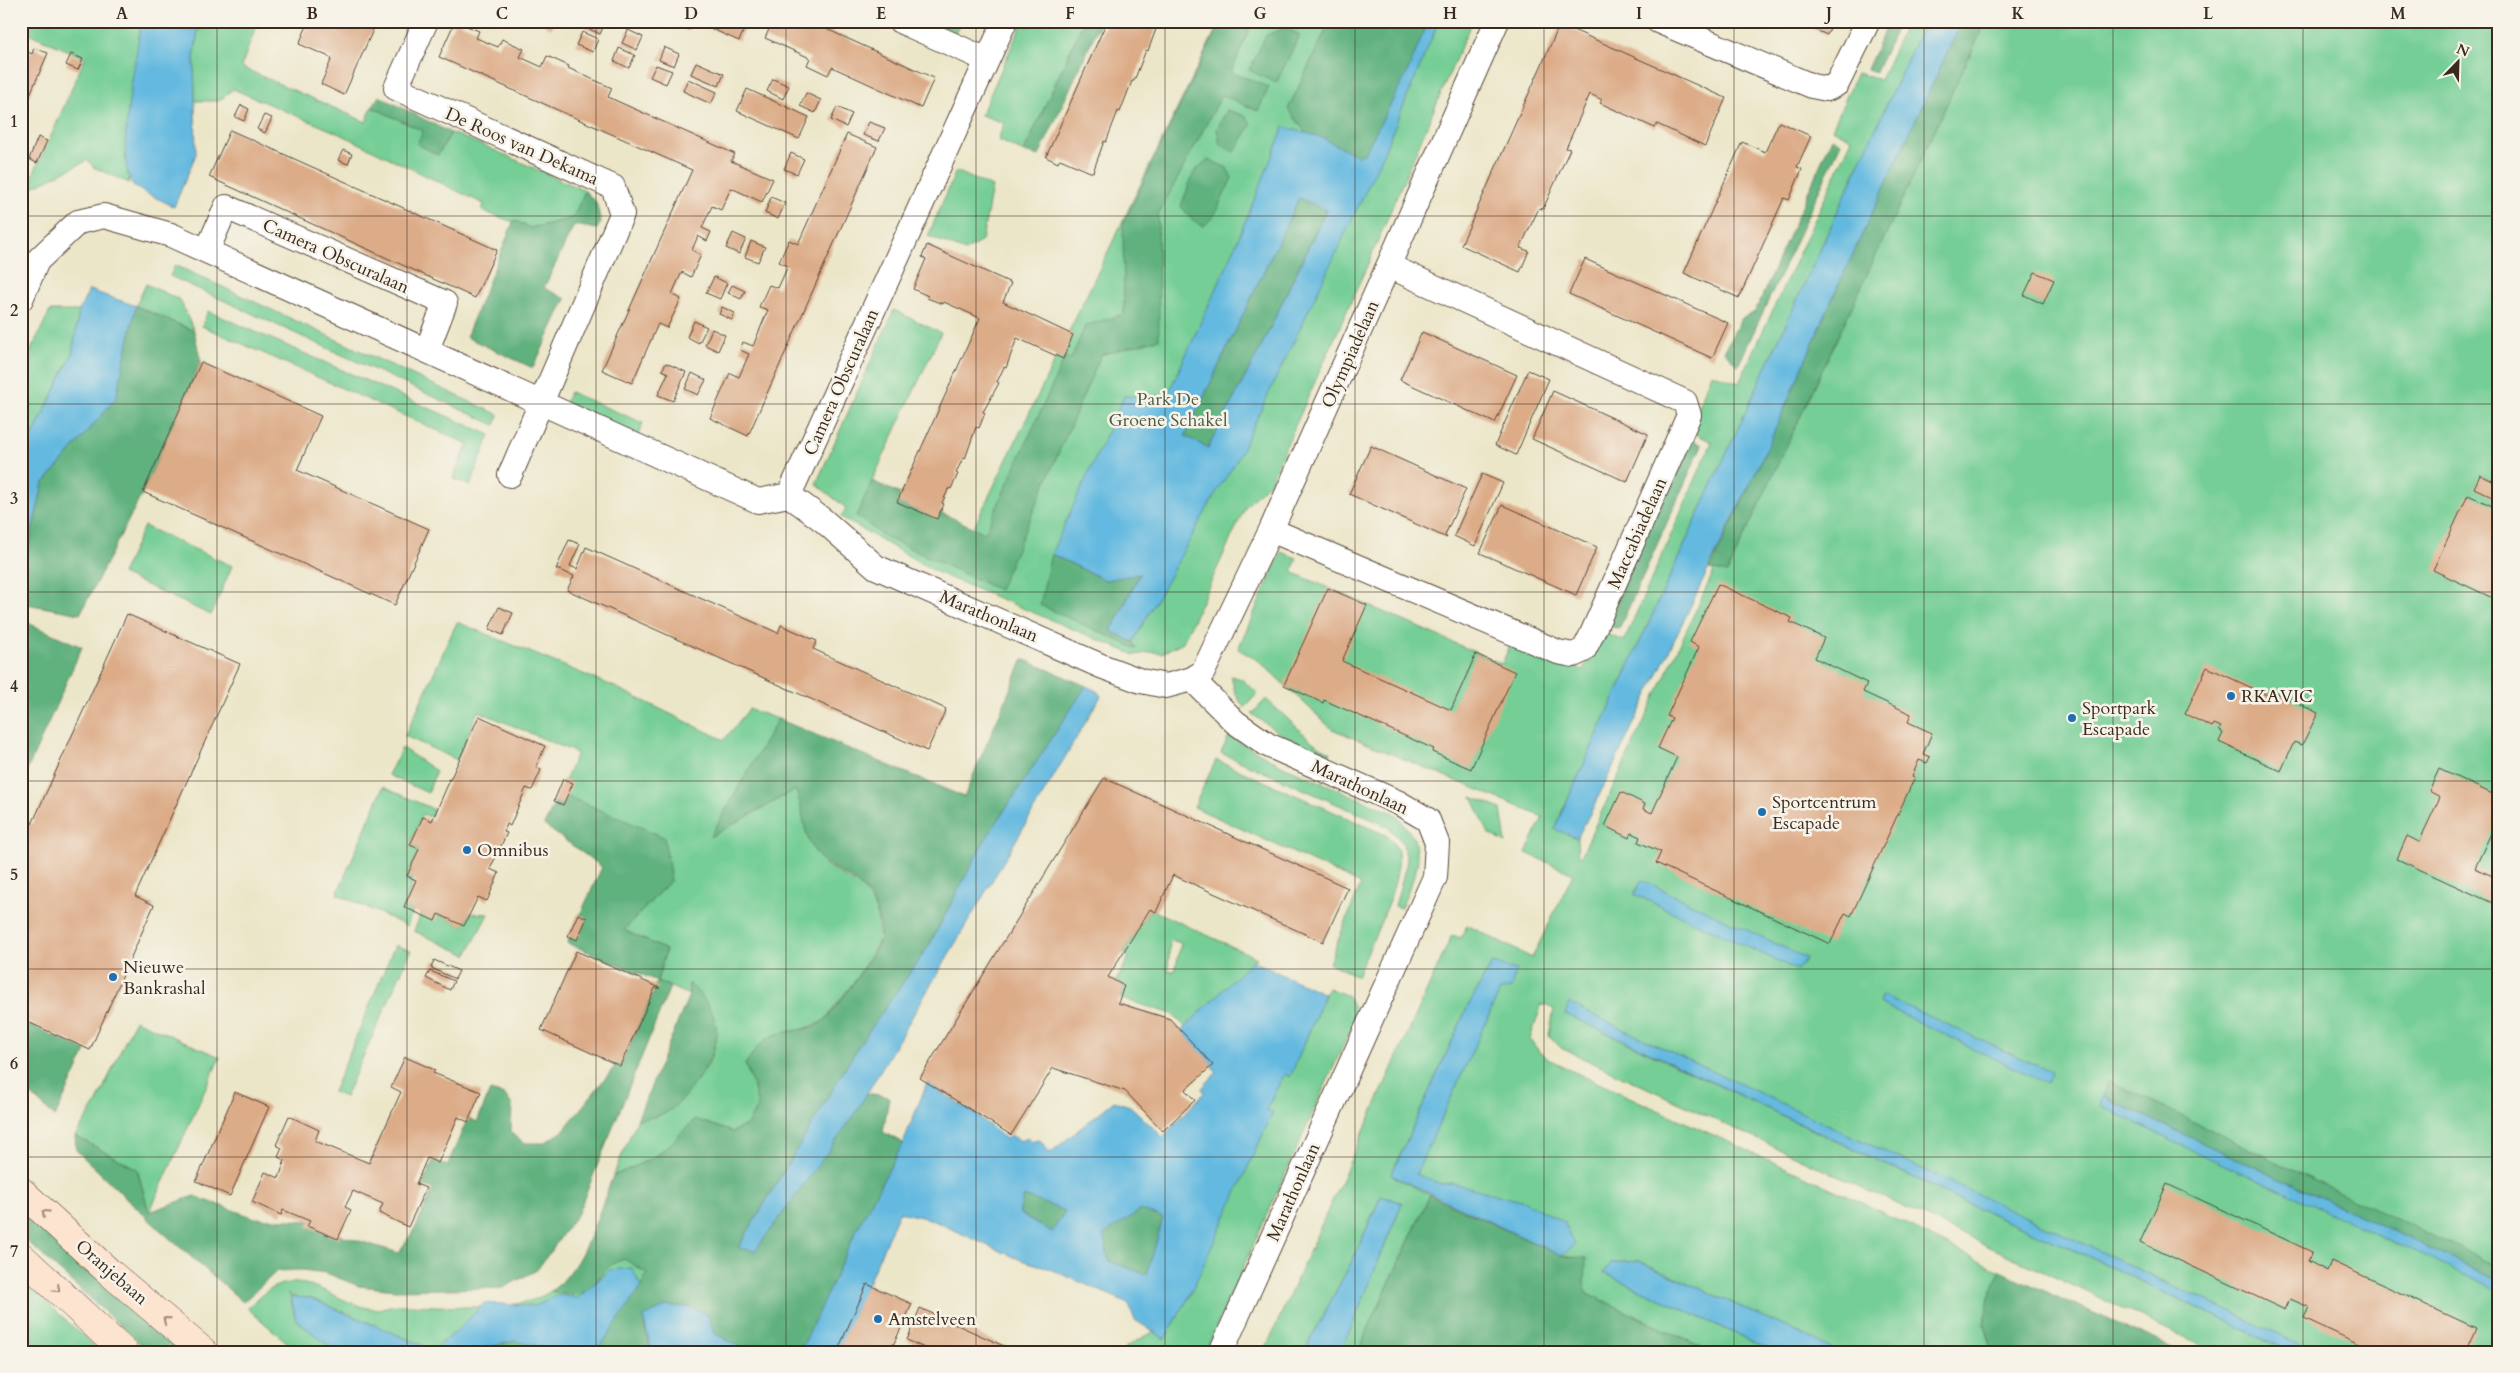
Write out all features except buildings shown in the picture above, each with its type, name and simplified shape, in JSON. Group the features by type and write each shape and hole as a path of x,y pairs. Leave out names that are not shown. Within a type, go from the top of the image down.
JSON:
{"main road":[{"name":"Oranjebaan","path":"21,1191 109,1272 204,1352"},
{"path":"21,1256 124,1352"}],"street":[{"name":"De Roos van Dekama","path":"426,21 396,88 613,187 622,214 540,401"},
{"path":"900,21 987,60"},
{"name":"Camera Obscuralaan","path":"789,495 1005,21"},
{"name":"Olympiadelaan","path":"1192,679 1203,672 1212,656 1271,530 1497,21"},
{"path":"1658,21 1812,86 1827,89 1837,84 1868,21"},
{"name":"Camera Obscuralaan","path":"207,251 226,207 444,303 427,350"},
{"path":"21,299 37,261 78,222 104,216 171,235 758,501 789,495"},
{"name":"Maccabiadelaan","path":"1271,530 1558,652 1573,656 1584,650 1591,636 1689,415 1685,402 1388,266"},
{"path":"510,475 540,401"},
{"name":"Marathonlaan","path":"789,495 824,521 876,567 1101,666 1142,681 1166,686 1192,679 1247,733 1268,745 1399,803 1428,820 1438,843 1435,877 1221,1352"}],"green space":[{"path":"21,21 93,21 120,29 121,21 141,21 128,171 129,183 93,167 88,160 25,191 85,58 21,30"},
{"path":"199,21 258,21 241,67 366,122 372,107 423,131 438,155 451,133 485,146 585,191 573,218 531,228 482,211 484,204 340,134 233,89 219,101 195,101 194,59"},
{"path":"926,21 961,21 955,34"},
{"path":"1023,21 1084,21 1024,152 998,140 1004,123 981,115"},
{"path":"1084,21 1101,21 1039,156 1024,152"},
{"name":"Park De Groene Schakel","path":"1220,21 1472,21 1367,266 1270,482 1246,506 1183,642 1162,653 1153,652 1135,655 938,573 841,517 846,508 816,484 894,310 941,333 872,481 972,531"},
{"path":"1221,21 1253,21 1231,72 1269,87 1258,111 1222,95 1158,215 1159,339 1101,355 999,590 885,537 856,516 872,481 985,533 1065,357 1071,359 1085,326 1124,314 1123,224"},
{"path":"1330,21 1428,21 1407,73 1364,154 1358,157 1321,137 1306,133 1288,109"},
{"path":"1889,21 1900,21 1876,72 1867,69"},
{"name":"Sportpark Escapade","path":"1907,21 1925,21 1556,825 1577,838 1578,854 1581,856 1971,21 2499,21 2499,1352 2315,1352 1633,1038 1573,1017 1965,1202 2085,1255 2292,1352 2216,1352 1561,1048 1549,1035 1554,1009 1542,1004 1530,1039 1540,1053 1561,1066 1859,1201 2000,1271 1989,1297 1984,1324 1992,1352 1841,1352 1639,1261 1611,1263 1604,1273 1775,1352 1712,1352 1585,1292 1562,1256 1574,1245 1453,1183 1441,1184 1415,1175 1500,991 1511,988 1493,963 1468,1006 1391,1175 1430,1195 1361,1344 1367,1352 1341,1352 1402,1203 1381,1196 1354,1257 1304,1352 1264,1352 1452,935 1461,938 1467,925 1532,958 1573,874 1526,853 1543,817 1332,729 1259,661 1238,649 1281,552 1297,558 1292,572 1502,664 1513,638 1583,670 1602,632 1624,641 1712,442 1690,431 1711,373 1739,383 1852,139 1832,129 1857,73 1880,80"},
{"path":"1962,21 1986,21 1727,573 1710,569 1768,446 1837,288"},
{"path":"1285,28 1300,35 1276,83 1249,70 1266,35"},
{"path":"379,96 451,133 438,155 417,144 423,131 372,107"},
{"path":"1227,110 1245,116 1252,124 1234,152 1220,144 1217,129"},
{"path":"1832,138 1841,143 1738,366 1724,351 1741,319 1755,312"},
{"path":"1208,159 1227,168 1232,178 1214,216 1204,226 1192,220 1181,206 1194,172"},
{"path":"956,171 992,187 982,241 965,251 928,236"},
{"path":"585,191 596,202 601,222 597,229 574,225 544,288 566,299 533,368 466,337 514,220 531,228 573,218"},
{"path":"1299,198 1326,209 1262,345 1208,448 1185,436"},
{"path":"175,265 499,415 495,425 170,276"},
{"path":"146,284 180,300 194,331 136,306"},
{"path":"136,306 194,331 201,362 143,492 80,614 21,603 21,579 43,484 116,398"},
{"path":"50,311 79,311 72,355 32,437 21,449 21,370"},
{"path":"208,311 490,435 470,486 453,478 468,444 202,326"},
{"path":"570,392 643,423 638,436 565,403"},
{"path":"1686,438 1702,445 1619,629 1605,624"},
{"path":"144,526 232,566 211,615 122,574"},
{"path":"1051,554 1105,580 1140,573 1111,631 1133,642 1137,649 1040,605"},
{"path":"21,620 82,647 21,784"},
{"path":"457,622 615,687 724,740 749,709 778,719 711,836 795,790 802,803 809,841 827,866 863,888 876,910 880,939 856,979 824,1021 801,1030 774,1035 745,1064 758,1106 747,1125 732,1132 695,1119 669,1145 651,1159 613,1176 637,1120 667,1112 687,1092 709,1064 689,984 689,995 657,981 666,950 624,930 671,880 560,793 577,753 478,711 457,760 405,736"},
{"path":"1023,659 1086,686 982,845 930,944 858,1047 738,1248 853,1117 867,1093 889,1097 883,1132 903,1143 858,1227 801,1352 749,1352 714,1333 643,1318 651,1352 568,1352 601,1345 641,1287 647,1273 624,1259 612,1264 604,1271 594,1285 580,1294 551,1291 563,1281 581,1254 589,1239 613,1176 651,1159 669,1145 695,1119 732,1132 747,1125 758,1106 745,1064 758,1047 769,1037 780,1033 814,1027 825,1020 847,993 865,966 880,938 878,918 874,904 867,893 856,882 827,864 814,851 807,835 795,790 710,837 778,719 964,797"},
{"path":"1231,676 1241,679 1258,693 1244,708 1235,693"},
{"path":"1266,699 1314,743 1331,753 1328,757 1279,733 1252,714"},
{"path":"1229,736 1283,766 1396,814 1414,838 1418,861 1415,874 1401,908 1395,906 1407,861 1403,843 1387,826 1221,753"},
{"path":"402,748 436,771 428,793 388,775"},
{"path":"1216,760 1388,836 1395,846 1398,852 1398,865 1395,880 1384,914 1357,976 1329,963 1361,884 1194,807"},
{"path":"383,787 433,809 431,817 422,814 410,845 419,849 407,876 414,879 404,907 413,911 407,926 337,894"},
{"path":"560,793 664,837 671,880 624,930 666,950 657,981 567,943 602,867 544,825"},
{"path":"1472,797 1501,809 1506,843 1489,834"},
{"path":"1150,909 1257,958 1185,1027 1172,1014 1120,998 1124,986 1116,981 1129,957 1123,953","holes":["1170,940 1181,943 1175,971 1168,970"]},
{"path":"470,913 488,914 467,955 414,931 421,914 438,914 464,926"},
{"path":"395,945 411,951 345,1097 333,1092"},
{"path":"657,981 670,987 578,1213 537,1270 503,1288 395,1290 359,1286 326,1273 302,1270 277,1271 243,1302 159,1229 76,1150 75,1136 137,1169 149,1212 194,1196 255,1218 309,1221 346,1237 399,1253 417,1225 433,1189 423,1185 433,1161 447,1166 468,1118 477,1122 490,1091 505,1095 512,1105 511,1132 524,1143 544,1143 562,1132 628,1050"},
{"path":"689,983 710,1008 715,1020 717,1032 711,1057 694,1084 674,1107 660,1115 637,1120 689,995"},
{"path":"1328,988 1348,996 1357,1015 1205,1352 1134,1352 1124,1348 1153,1332 1165,1338 1272,1112 1266,1110 1284,1074 1290,1076"},
{"path":"135,1020 220,1057 149,1213 137,1169 75,1136 96,1104"},
{"path":"21,1021 86,1051 55,1117 21,1085"},
{"path":"2108,1080 2354,1200 2499,1266 2499,1280 2103,1097"},
{"path":"1023,1195 1065,1211 1052,1232 1019,1213"},
{"path":"1430,1195 1562,1256 1586,1258 1585,1292 1712,1352 1367,1352 1361,1344"},
{"path":"21,1208 183,1352 149,1352 21,1236"},
{"path":"1141,1210 1163,1218 1147,1275 1109,1261 1103,1234"},
{"path":"624,1259 647,1273 641,1287 568,1352 433,1350 310,1298 292,1297 289,1293 296,1320 337,1352 298,1352 247,1308 270,1289 284,1284 297,1283 310,1285 348,1302 375,1309 397,1305 477,1307 518,1304 536,1299 551,1291 565,1294 591,1289 610,1264"},
{"path":"2000,1271 2181,1352 1992,1352 1984,1324 1989,1297"},
{"path":"21,1278 100,1352 21,1352"},
{"path":"510,1339 564,1352 483,1352 483,1348"}],"water":[{"path":"141,21 199,21 194,59 196,154 174,207 136,188 127,172 125,154 128,106"},
{"path":"1428,21 1439,21 1382,157 1236,462 1217,491 1133,642 1111,631 1140,574 1105,580 1051,554 1124,396 1167,396 1229,261 1284,127 1321,137 1358,156 1364,154 1407,73","holes":["1299,198 1326,210 1262,345 1208,448 1185,436"]},
{"path":"1925,21 1962,21 1837,288 1768,446 1594,806 1577,838 1554,829"},
{"path":"89,290 136,306 116,398 43,484 21,579 21,449 32,437 72,355 79,311"},
{"path":"1086,686 1097,691 1101,696 853,1117 755,1251 738,1248 858,1047 930,944 982,845"},
{"path":"1642,880 1806,958 1797,970 1634,894"},
{"path":"1252,961 1325,994 1290,1077 1284,1074 1266,1110 1273,1112 1188,1299 1165,1339 1135,1320 1128,1303 1043,1266 1024,1261 995,1249 930,1219 899,1212 838,1352 800,1352 858,1227 903,1143 927,1083 978,1116 1006,1139 1011,1135 1021,1141 1027,1137 1032,1142 1039,1139 1050,1153 1114,1101 1130,1106 1163,1137 1204,1093 1202,1088 1217,1072 1181,1031","holes":["1024,1196 1065,1211 1052,1232 1019,1213","1141,1210 1163,1218 1147,1275 1109,1261 1103,1235"]},
{"path":"1492,963 1516,970 1511,988 1500,991 1416,1174 1441,1184 1453,1183 1525,1202 1564,1222 1575,1245 1562,1256 1391,1175 1468,1006"},
{"path":"1882,995 2051,1072 2047,1084 1879,1003"},
{"path":"1569,1003 2316,1352 2292,1352 2085,1255 1965,1202 1565,1014"},
{"path":"2103,1097 2499,1280 2499,1290 2174,1142 2100,1105"},
{"path":"1381,1196 1402,1203 1341,1352 1304,1352 1354,1257"},
{"path":"1639,1261 1841,1352 1775,1352 1604,1273 1611,1263"},
{"path":"632,1268 641,1287 601,1345 564,1352 515,1341 484,1348 483,1352 337,1352 296,1320 291,1297 310,1298 433,1350 455,1333 484,1303 535,1306 559,1295 578,1298 610,1270"},
{"path":"667,1306 690,1307 708,1315 714,1333 749,1352 652,1352 643,1317"}],"place":[{"name":"RKAVIC","path":"2231,696"},
{"name":"Sportpark Escapade","path":"2072,718"},
{"name":"Sportcentrum Escapade","path":"1762,812"},
{"name":"Omnibus","path":"467,850"},
{"name":"Nieuwe Bankrashal","path":"113,977"},
{"name":"Amstelveen","path":"878,1319"}]}
